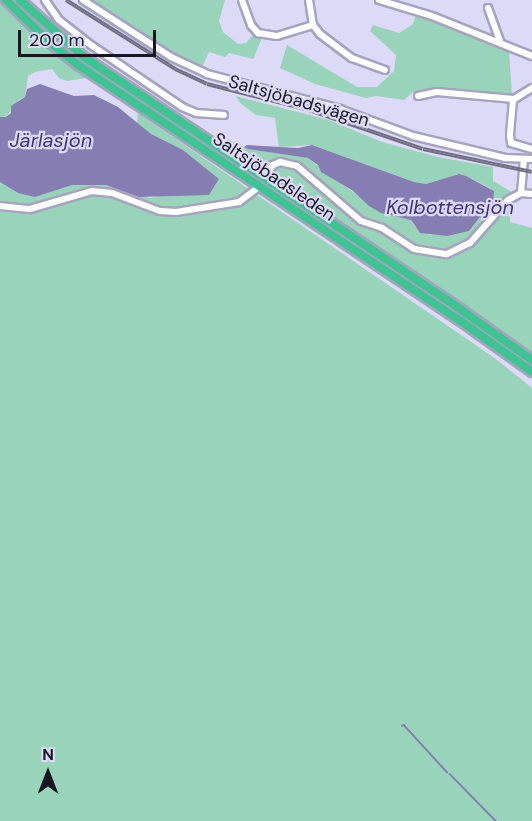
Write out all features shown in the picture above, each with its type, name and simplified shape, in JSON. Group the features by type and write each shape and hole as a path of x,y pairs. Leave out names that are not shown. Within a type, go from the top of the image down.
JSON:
{"highway":[{"name":"Saltsjöbadsleden","path":"6,0 48,41 78,65 448,313 532,372"},
{"name":"Saltsjöbadsleden","path":"20,0 84,57 454,304 532,360"}],"street":[{"path":"45,0 59,20 88,44 182,106 196,113 224,115"},
{"name":"Saltsjöbadsvägen","path":"83,0 171,57 207,74 340,110 413,136 505,158 528,159"},
{"path":"242,0 251,25 258,33 277,36 314,26"},
{"path":"309,0 314,26 338,49 352,58 385,70"},
{"path":"379,0 432,16 532,56"},
{"path":"488,8 501,44"},
{"path":"418,96 437,92 514,99 532,88"},
{"path":"514,99 510,140 518,146 532,149"},
{"path":"521,193 520,179 528,159"},
{"path":"267,174 273,165 280,162 297,166 361,221 382,228 414,249 433,254 447,254 470,243 508,200 521,193 532,194"},
{"path":"0,206 30,210 92,191 112,194 160,211 176,212 239,202 255,190"}],"green space":[{"path":"87,0 225,0 219,21 223,32 238,44 246,43 253,35 262,38 253,59 229,53 225,57 209,52 201,69 170,54"},
{"path":"0,2 33,35 86,78 67,81 59,78 52,69 35,72 28,76 25,97 19,100 6,117 0,117"},
{"path":"416,14 509,49 512,96 437,89 413,92 404,100 376,96 366,98 315,84 280,68 287,45 357,87 377,87 394,71 396,55 370,31 373,25 399,33 413,24"},
{"path":"236,96 329,120 382,142 438,157 493,167 493,181 512,192 497,208 493,205 490,188 459,174 426,184 414,182 312,145 279,147 275,118 256,115 240,103"},
{"path":"138,113 496,359 532,388 532,821 0,821 0,182 18,193 72,185 106,185 150,198 169,194 209,195 219,179 183,150 148,136 137,124"},
{"path":"217,134 248,149 308,158 376,209 411,220 415,227 430,235 443,233 448,236 469,231 480,217 493,216 470,241 446,252 415,247 384,226 360,217 344,206 300,164 291,160 277,161 264,173 214,139"},
{"path":"281,165 295,168 359,223 381,230 414,251 433,256 445,256 471,245 510,202 510,222 532,228 532,355 427,280 270,177"}],"water":[{"name":"Järlasjön","path":"40,84 74,96 94,95 118,107 151,134 183,150 219,179 209,195 139,197 106,185 72,185 35,197 18,193 0,182 0,117 6,117 11,113 11,106 25,97 27,89"},
{"name":"Kolbottensjön","path":"247,145 298,148 312,145 414,182 426,184 459,174 494,191 493,205 497,208 493,216 480,217 469,231 448,236 420,233 411,220 381,213 369,206 352,190 321,172 318,165 308,158 248,149 244,147"}],"waterway":[{"path":"402,726 404,725 447,772"},
{"path":"450,774 496,821"}],"railway":[{"path":"66,0 175,69 207,84 309,110 423,149 532,172"}]}
